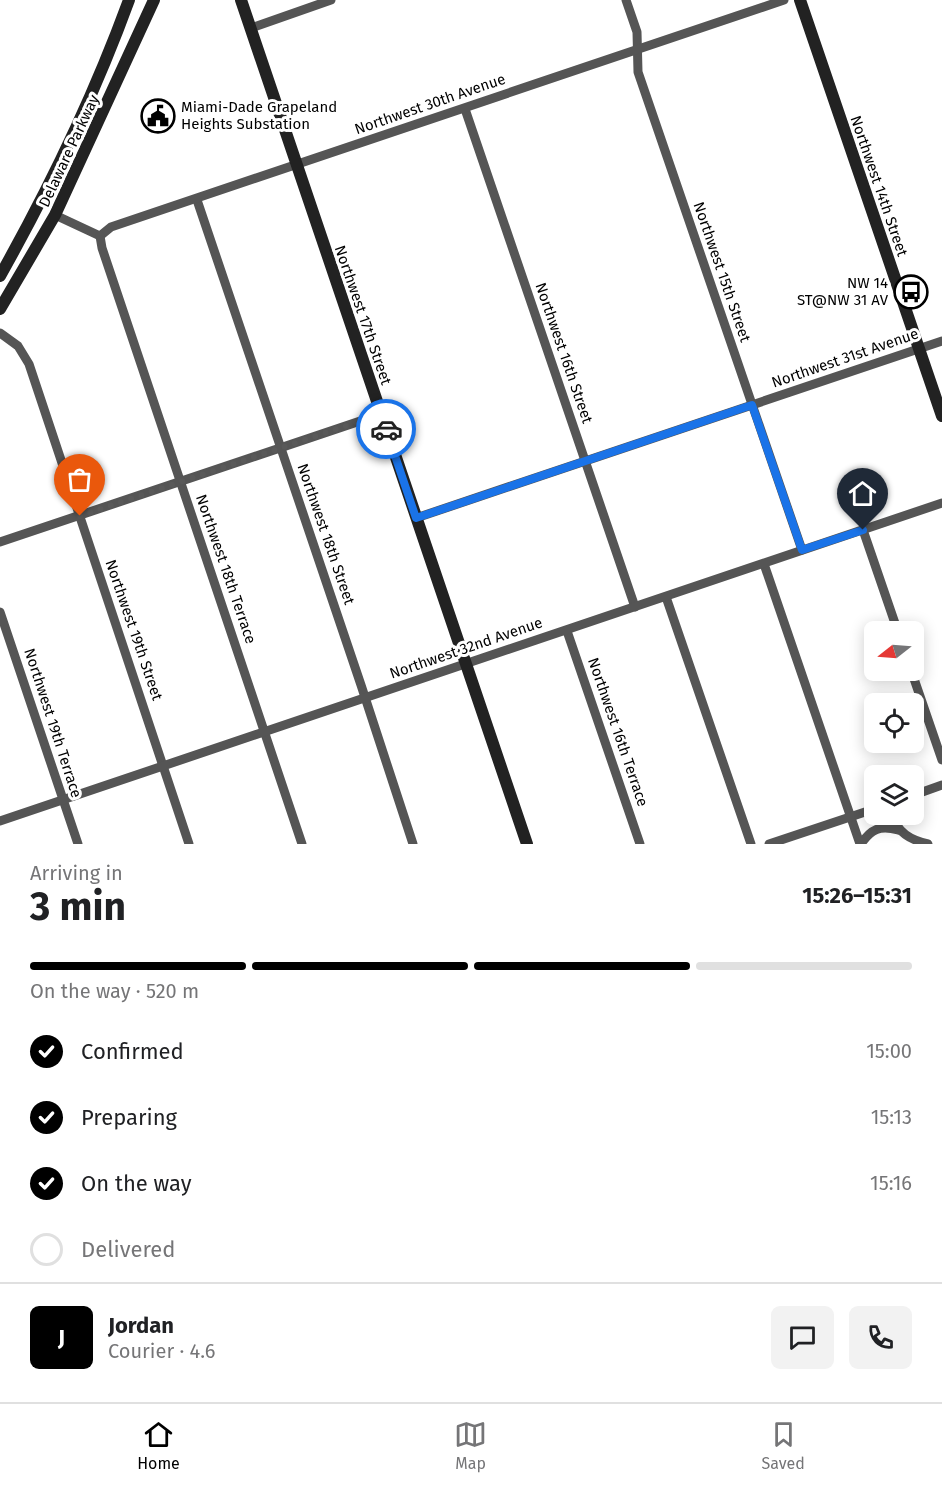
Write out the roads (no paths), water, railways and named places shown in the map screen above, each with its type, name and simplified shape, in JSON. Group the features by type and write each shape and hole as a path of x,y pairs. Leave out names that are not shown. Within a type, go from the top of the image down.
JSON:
{"street":[{"name":"Delaware Parkway","path":"0,276 45,195 97,80 129,0"},
{"name":"Delaware Parkway","path":"0,309 55,215 154,0"},
{"name":"Northwest 17th Street","path":"241,0 527,844"},
{"path":"250,28 331,0"},
{"name":"Northwest 15th Street","path":"626,0 637,32 638,72 802,550"},
{"name":"Northwest 30th Avenue","path":"100,236 111,227 197,200 784,0"},
{"name":"Northwest 14th Street","path":"800,0 942,416"},
{"name":"Northwest 16th Street","path":"465,109 635,607"},
{"name":"Northwest 18th Street","path":"197,200 413,844"},
{"path":"55,215 100,236"},
{"name":"Northwest 18th Terrace","path":"100,236 102,248 302,844"},
{"name":"Northwest 19th Street","path":"0,333 18,346 26,357 189,844"},
{"name":"Northwest 31st Avenue","path":"416,518 942,341"},
{"path":"0,542 381,414"},
{"name":"Northwest 32nd Avenue","path":"0,821 942,503"},
{"path":"863,530 894,621"},
{"path":"764,564 861,844"},
{"path":"666,597 751,844"},
{"name":"Northwest 19th Terrace","path":"0,612 78,844"},
{"name":"Northwest 16th Terrace","path":"567,631 640,844"},
{"path":"915,681 942,760"},
{"path":"924,791 942,785"},
{"path":"769,844 864,812"},
{"path":"896,825 898,830"},
{"path":"861,844 870,831 885,827 898,830 908,837 928,844"}],"place":[{"name":"Miami-Dade Grapeland Heights Substation","path":"158,116"},
{"name":"NW 14 ST@NW 31 AV","path":"911,292"}]}
